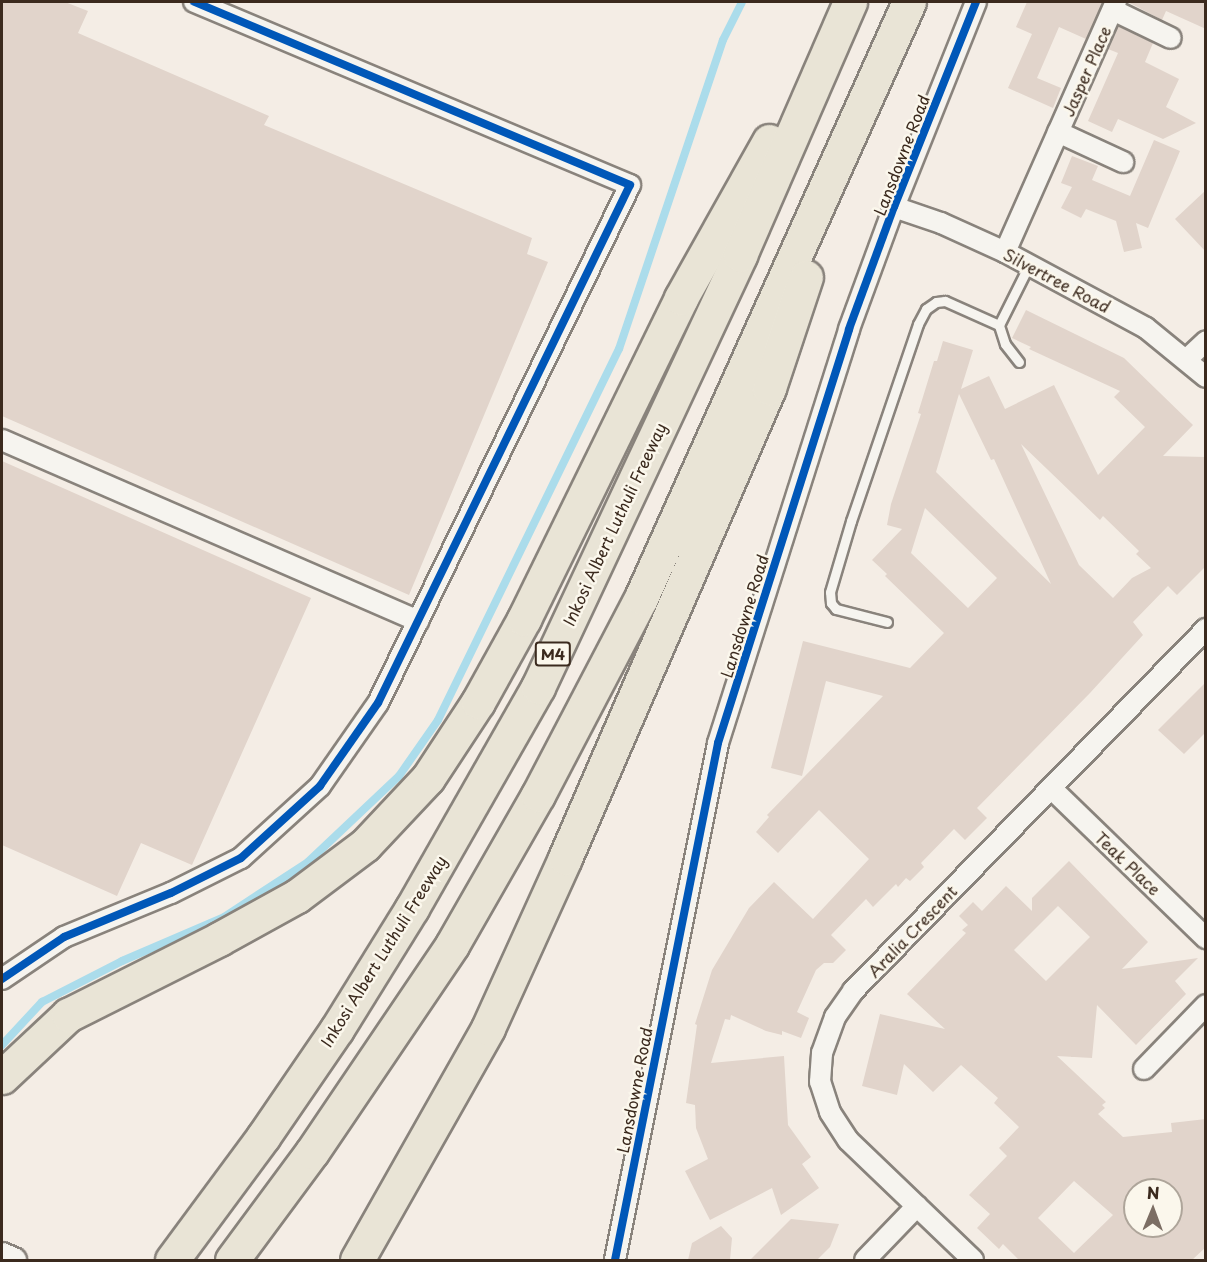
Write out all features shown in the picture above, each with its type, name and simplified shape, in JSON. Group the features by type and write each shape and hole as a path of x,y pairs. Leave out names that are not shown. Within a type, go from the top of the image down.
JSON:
{"highway":[{"path":"2,1077 68,1015 219,939 297,896 365,845 428,778 478,702 524,619 681,298 848,2"},
{"name":"Inkosi Albert Luthuli Freeway","path":"172,1260 337,1029 412,908 538,687 740,255 848,2"},
{"path":"232,1260 312,1152 452,945 538,795 641,598 909,2"},
{"path":"357,1260 488,1028 566,858 769,388 867,96"}],"street":[{"path":"2,979 64,937 171,893 242,858 320,786 378,704 630,185 194,2"},
{"name":"Lansdowne Road","path":"615,1260 718,743 846,340 894,207 976,2"},
{"name":"Jasper Place","path":"1005,252 1114,6 1171,38"},
{"name":"Jasper Place","path":"1058,132 1123,162"},
{"name":"Silvertree Road","path":"894,207 941,223 1005,252 1146,328 1187,359 1206,377"},
{"path":"1187,359 1206,341"},
{"path":"2,440 418,621"},
{"name":"Aralia Crescent","path":"972,1260 848,1140 830,1112 820,1082 822,1053 835,1017 854,991 1206,629"},
{"name":"Teak Place","path":"1051,788 1206,938"},
{"path":"1144,1069 1206,1005"},
{"path":"865,1260 917,1206"},
{"path":"2,1255 14,1260"}],"lane":[{"path":"1019,362 1005,344 999,325 1029,265"},
{"path":"887,622 836,609 831,603 830,592 851,521 918,324 926,309 936,302 945,302 999,325"}],"building":[{"path":"2,2 65,2 88,11 78,33 269,116 264,125 532,238 527,254 548,262 409,595 2,416"},
{"path":"1027,2 1103,2 1086,39 1059,27 1037,78 1061,88 1053,108 1008,88 1032,34 1016,27"},
{"path":"1128,2 1206,2 1206,29 1166,11 1162,20"},
{"path":"1118,26 1153,43 1145,62 1179,79 1166,107 1196,123 1163,139 1118,119 1112,132 1088,121 1118,53 1108,49"},
{"path":"1154,140 1180,151 1148,228 1136,223 1142,248 1124,252 1116,221 1086,209 1081,218 1061,208 1072,187 1061,183 1072,156 1098,166 1092,180 1130,196"},
{"path":"1206,190 1206,252 1175,219"},
{"path":"1026,310 1124,358 1193,425 1163,456 1206,457 1206,566 1177,595 1168,586 1133,622 1143,635 1090,693 977,808 987,818 965,840 954,829 921,863 924,867 910,881 906,878 898,887 896,884 873,907 866,899 831,935 846,950 833,963 824,963 816,970 797,1012 809,1018 801,1038 782,1031 782,1035 766,1031 731,1015 730,1020 725,1019 711,1063 784,1056 788,1125 811,1157 802,1164 819,1188 781,1215 772,1188 710,1220 685,1171 708,1159 696,1128 695,1105 686,1103 697,1025 695,1024 712,970 749,908 774,882 813,919 869,859 819,810 778,853 756,832 769,817 767,815 883,696 826,681 802,776 771,768 803,641 910,668 944,633 885,576 887,574 872,560 902,529 887,525 891,504 921,414 918,413 934,361 937,361 943,341 973,350 961,389 989,376 1005,409 1054,385 1098,475 1145,427 1114,397 1120,391 1029,349 1031,347 1012,338","holes":["959,394 991,460 994,459 1051,584 936,472","1021,444 1100,520 1103,516 1139,551 1136,554 1151,568 1132,578 1113,598 1079,565","925,508 997,578 968,608 911,553"]},
{"path":"2,461 311,598 192,865 141,843 117,896 2,845"},
{"path":"1206,682 1206,732 1184,754 1158,730"},
{"path":"1069,861 1148,942 1122,969 1198,958 1175,981 1186,994 1136,1045 1097,1005 1092,1058 1057,1056 1106,1102 1102,1105 1105,1108 1098,1114 1123,1137 1172,1132 1171,1123 1206,1119 1206,1247 1192,1260 1019,1260 1003,1244 999,1249 977,1228 990,1214 969,1195 1007,1156 999,1148 1019,1127 994,1103 998,1098 961,1065 933,1092 904,1064 897,1095 862,1086 880,1014 945,1029 907,994 966,933 962,930 968,925 959,916 973,902 982,911 1006,886 1032,911 1032,898","holes":["1058,906 1090,937 1046,981 1014,950","1074,1181 1113,1215 1074,1253 1038,1218"]},
{"path":"791,1219 839,1224 830,1247 817,1260 750,1260"},
{"path":"721,1226 732,1238 730,1260 688,1260 692,1243"}],"waterway":[{"path":"2,1045 42,1002 122,961 224,917 308,862 399,776 438,720 619,349 723,40 742,2"}],"cycle path":[{"path":"2,979 64,937 171,893 241,858 320,786 378,703 630,185 194,2"},
{"path":"615,1260 718,743 849,329 894,207 976,2"}]}
